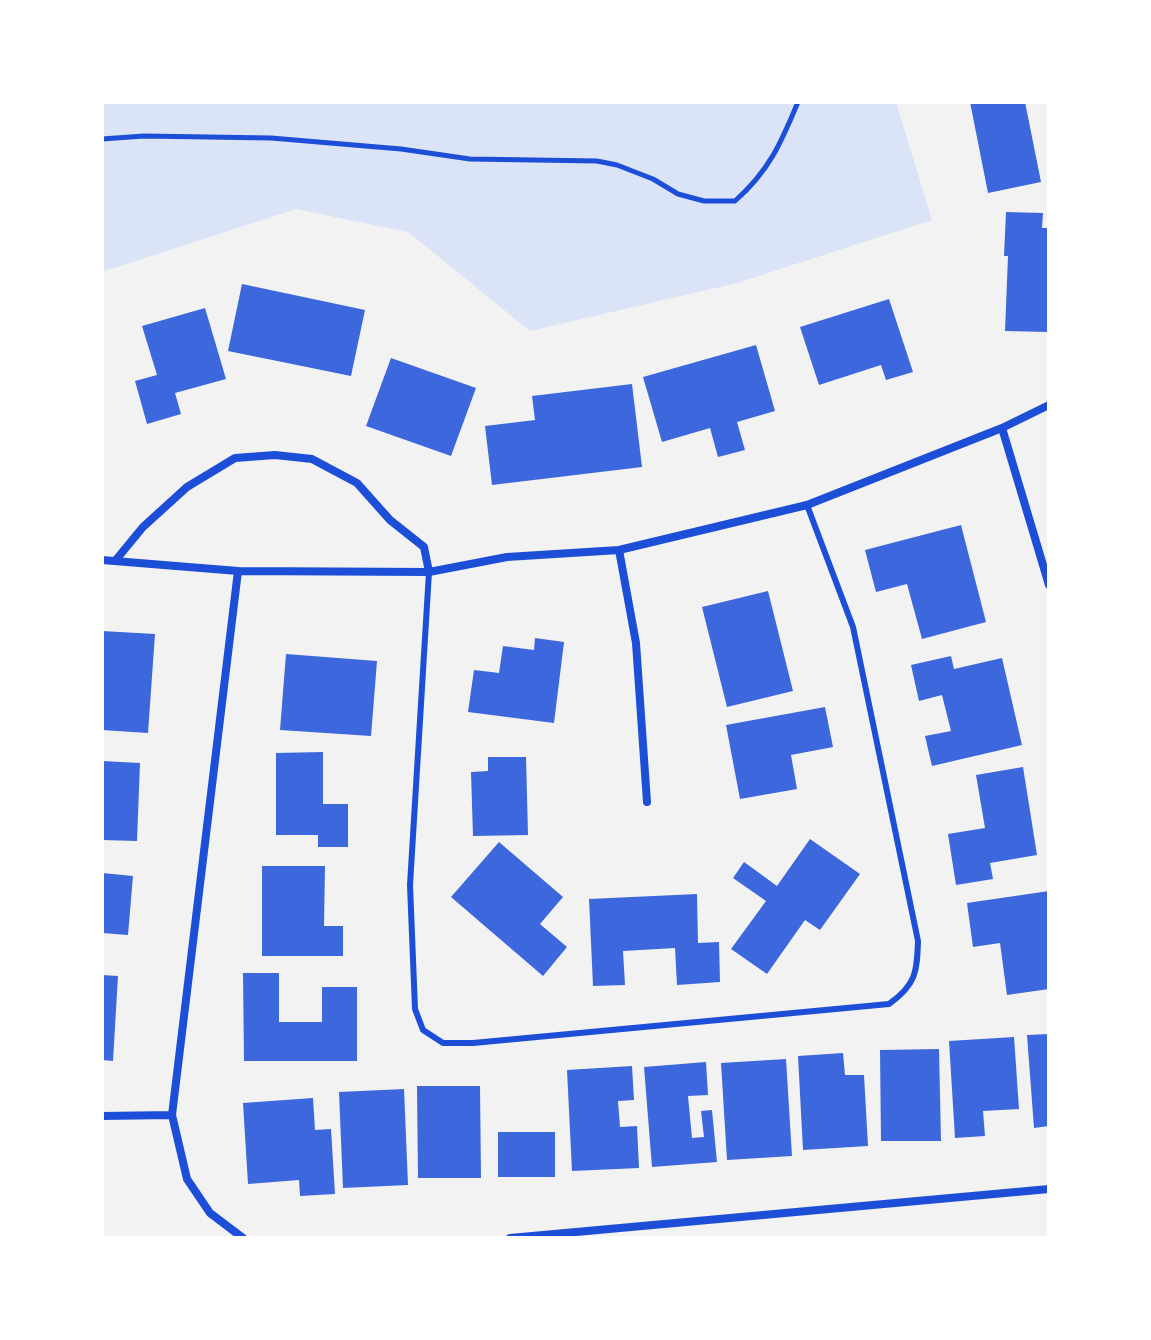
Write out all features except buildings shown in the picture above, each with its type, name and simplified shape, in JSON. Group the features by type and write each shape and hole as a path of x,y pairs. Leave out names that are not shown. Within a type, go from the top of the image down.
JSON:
{"street":[{"path":"102,560 238,571 429,572 507,557 619,550 807,505 1002,428 1049,405"},
{"path":"1002,428 1049,585"},
{"path":"115,561 143,527 187,487 235,458 275,455 312,459 357,483 390,520 424,547 429,572"},
{"path":"619,550 636,643 647,802"},
{"path":"238,571 172,1115 187,1179 210,1213 243,1238"},
{"path":"102,1116 172,1115"},
{"path":"510,1238 1049,1189"}],"lane":[{"path":"429,572 410,885 415,1009 423,1030 443,1043 473,1043 889,1004 906,992 917,967 918,941 853,627 807,505"}],"path":[{"path":"102,139 144,136 271,138 401,149 470,159 597,161 653,179 678,194 704,201 735,201 758,181 775,154 798,102"}],"shaded area":[{"path":"102,102 896,102 932,220 737,283 530,331 408,232 296,209 102,272"}]}
